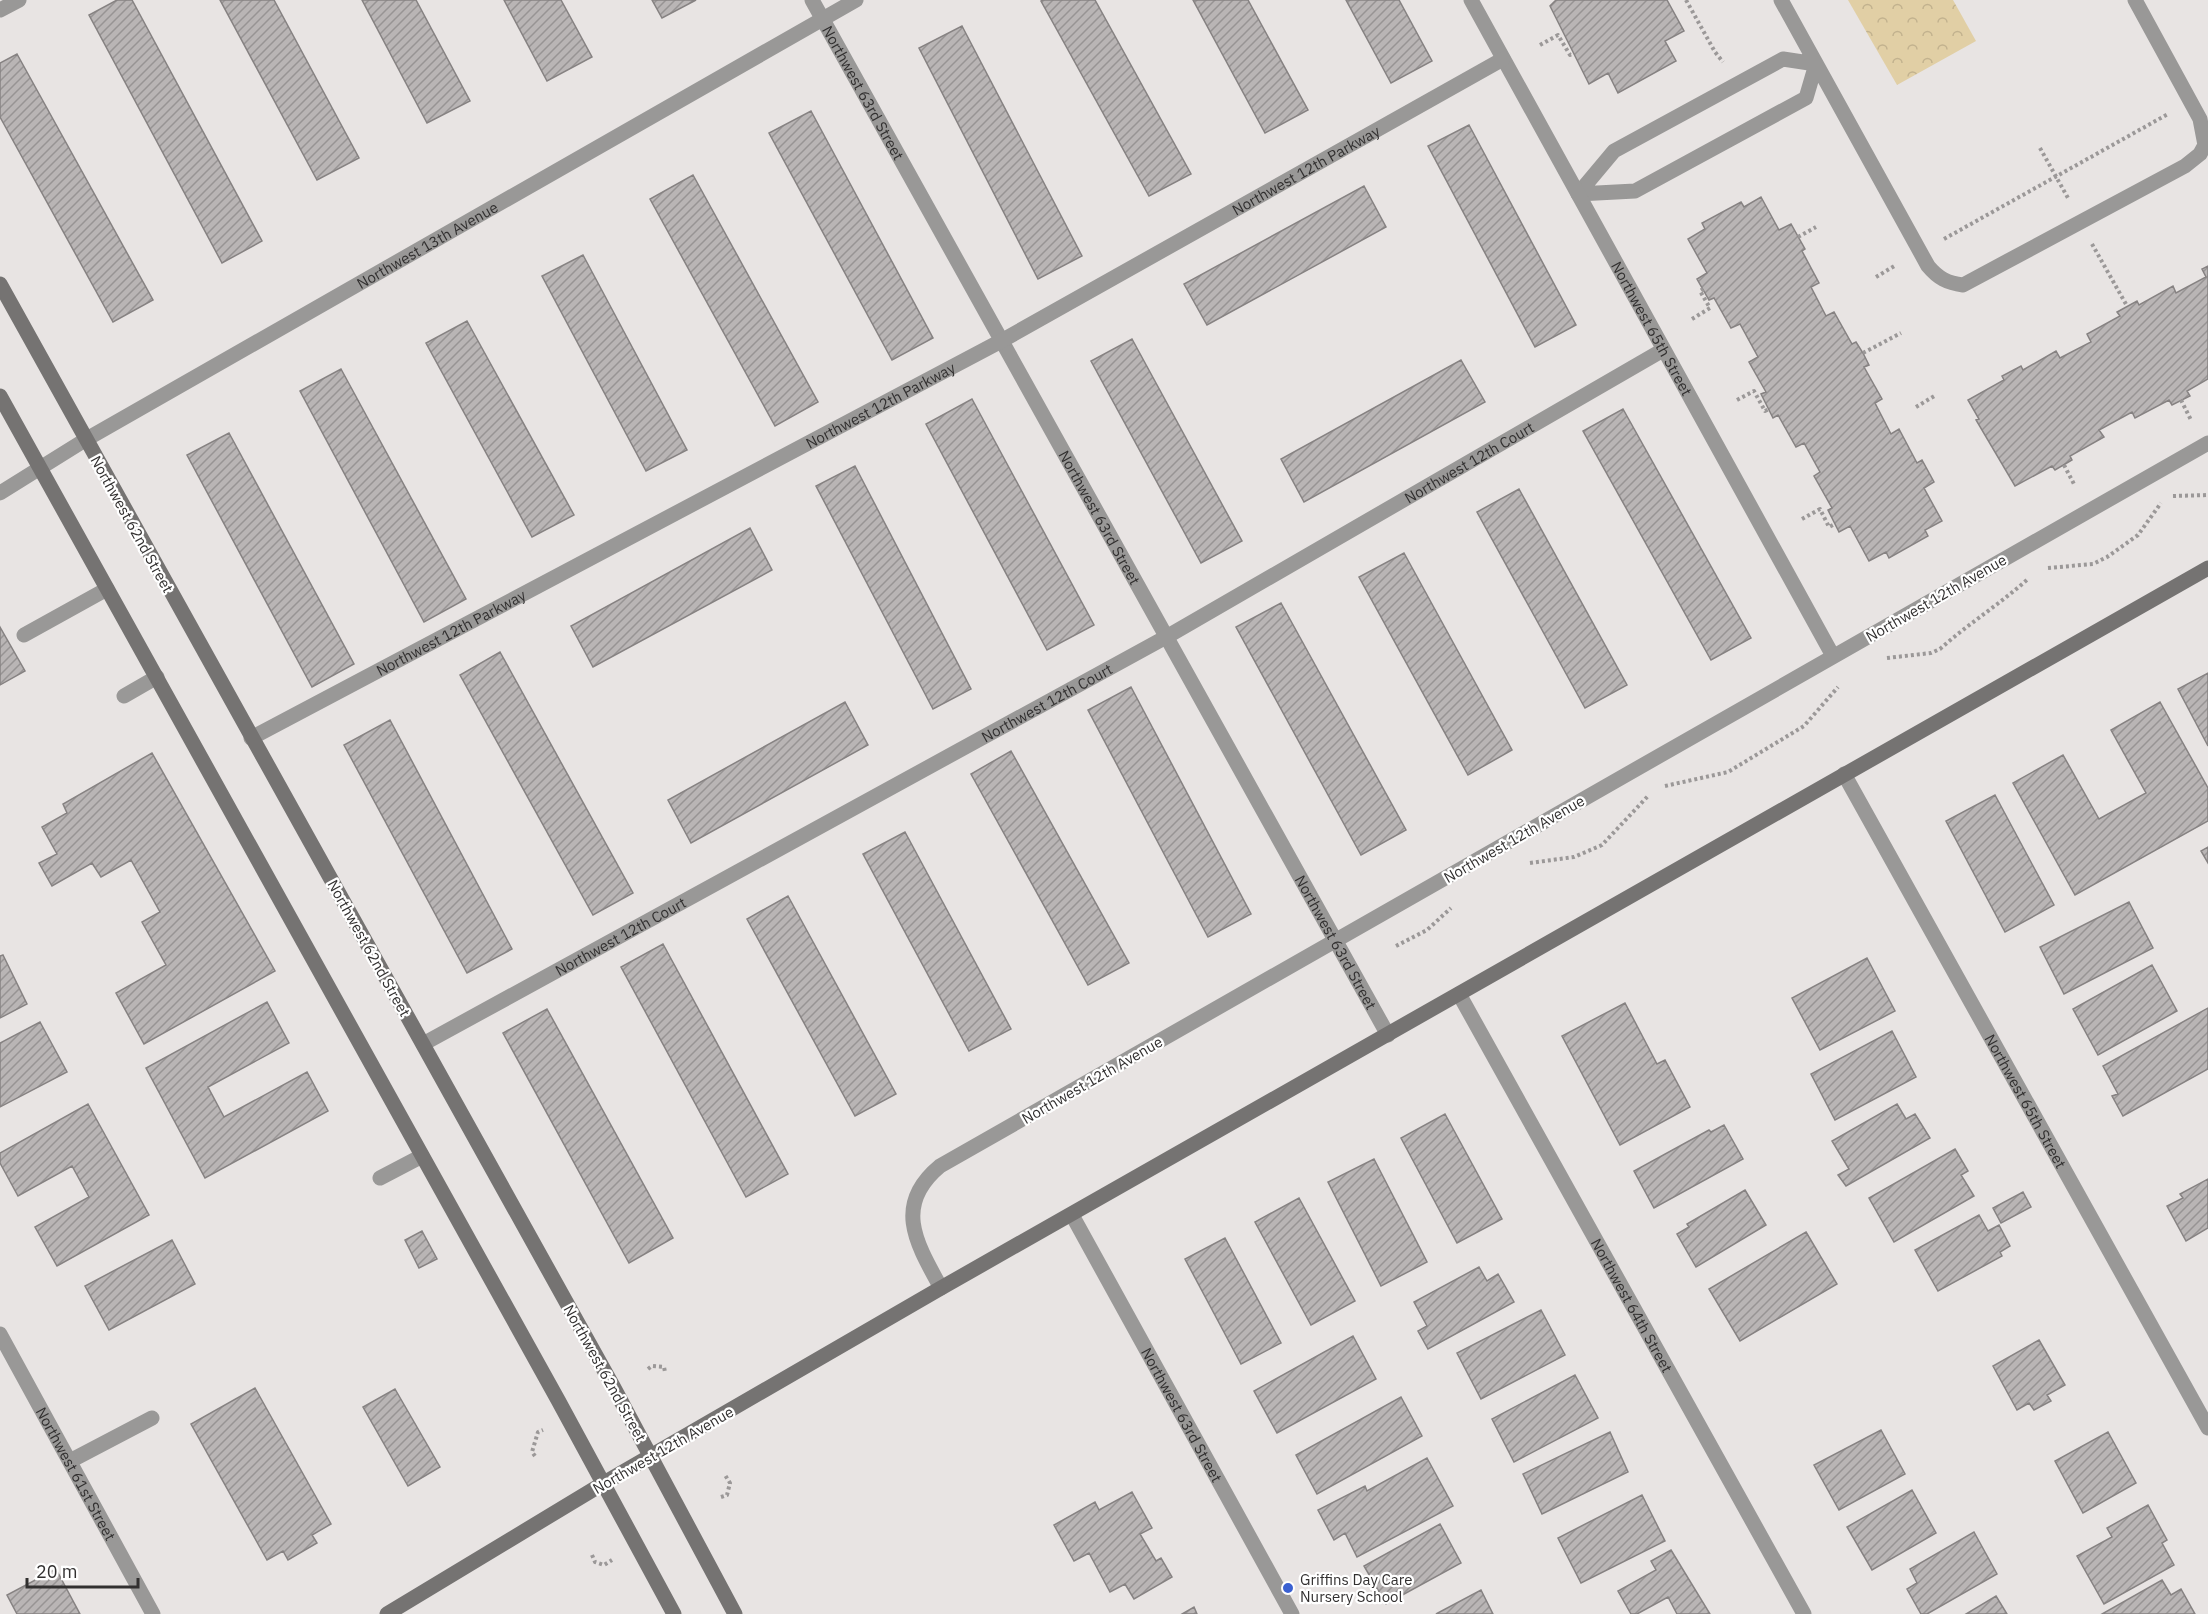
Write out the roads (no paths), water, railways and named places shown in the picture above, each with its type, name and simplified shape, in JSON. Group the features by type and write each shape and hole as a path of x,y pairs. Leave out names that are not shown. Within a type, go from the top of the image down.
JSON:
{"main road":[{"name":"Northwest 62nd Street","path":"0,284 423,1044 735,1614"},
{"path":"0,396 604,1483 674,1614"},
{"name":"Northwest 12th Avenue","path":"387,1614 604,1483 941,1288 2208,568"}],"street":[{"path":"0,10 19,0"},
{"name":"Northwest 63rd Street","path":"812,0 1388,1035"},
{"name":"Northwest 13th Avenue","path":"0,493 85,440 856,0"},
{"name":"Northwest 65th Street","path":"1471,0 1833,656"},
{"path":"1781,0 1928,266 1938,277 1950,284 1963,285 2185,166 2200,154 2205,145 2200,119 2135,0"},
{"name":"Northwest 12th Parkway","path":"251,738 1003,340 1503,59"},
{"path":"1578,194 1614,151 1783,59 1815,64"},
{"path":"1578,194 1635,191 1806,98 1815,64"},
{"name":"Northwest 12th Court","path":"423,1044 1168,636 1663,350"},
{"name":"Northwest 12th Avenue","path":"941,1288 926,1261 912,1215 915,1196 925,1179 940,1166 2208,443"},
{"path":"24,635 108,589"},
{"path":"124,696 157,677"},
{"name":"Northwest 65th Street","path":"1844,774 2208,1428"},
{"name":"Northwest 64th Street","path":"1459,994 1804,1614"},
{"path":"380,1178 422,1156"},
{"name":"Northwest 63rd Street","path":"1072,1215 1292,1614"},
{"name":"Northwest 61st Street","path":"0,1334 153,1614"},
{"path":"70,1461 152,1418"}],"place":[{"name":"Griffins Day Care Nursery School","path":"1288,1588"}]}
